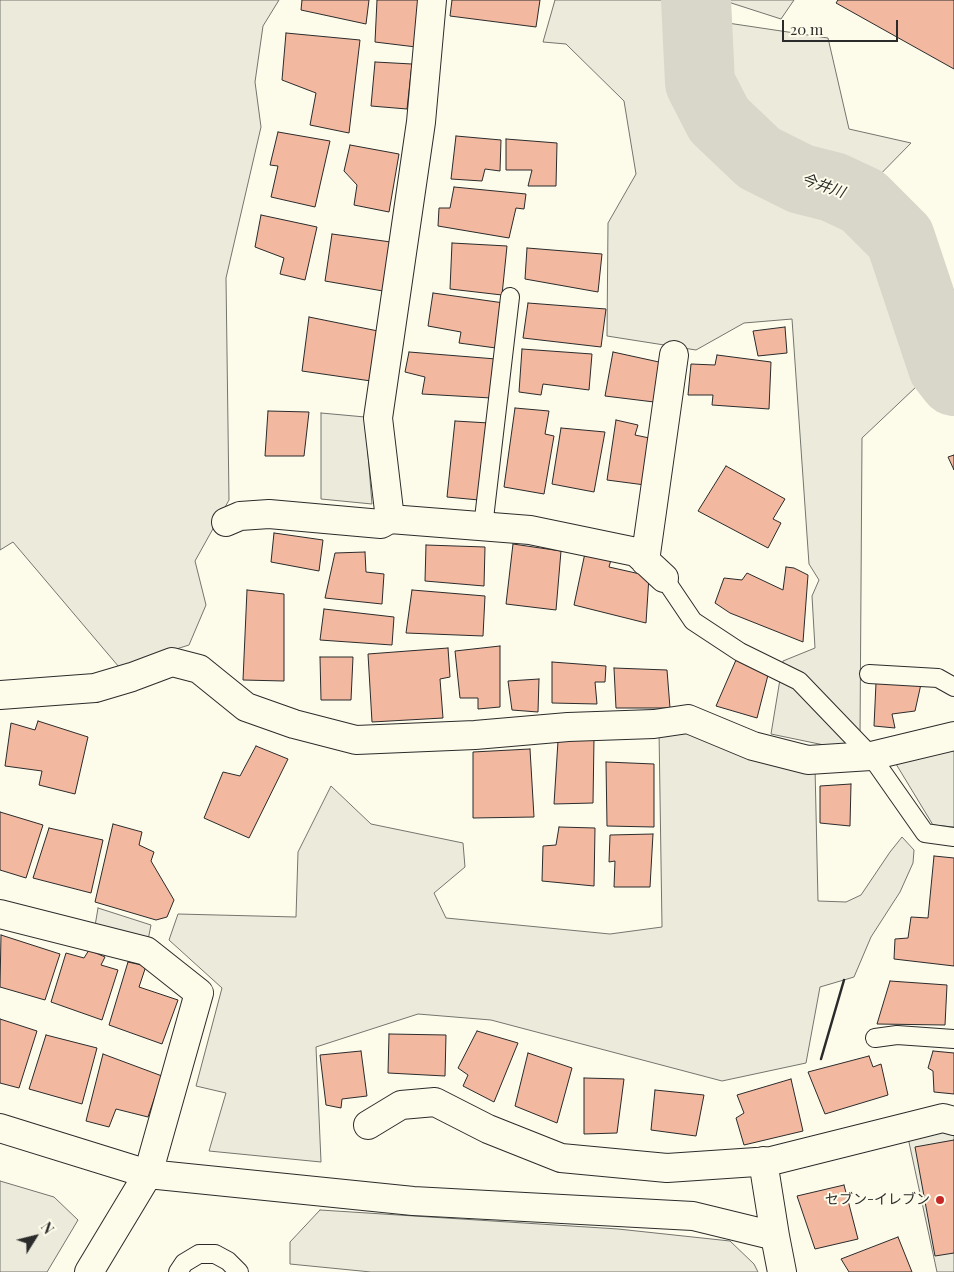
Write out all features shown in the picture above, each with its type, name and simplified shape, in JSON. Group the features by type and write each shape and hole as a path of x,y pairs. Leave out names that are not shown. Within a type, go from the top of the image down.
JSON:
{"street":[{"path":"390,519 378,418 421,122 432,0"},
{"path":"655,569 674,355"},
{"path":"226,522 240,516 269,514 381,524 390,519 530,530 636,552 655,569"},
{"path":"0,695 95,688 172,662 199,669 246,706 294,724 356,740 475,735 568,727 654,724 688,719 753,746 808,760 871,756 954,736"},
{"path":"0,914 146,951 199,992 148,1174 89,1272"},
{"path":"368,1125 401,1105 435,1102 488,1129 561,1158 667,1168 763,1161 943,1118 954,1121"},
{"path":"0,1128 148,1174 413,1201 693,1216 775,1236"},
{"path":"763,1161 782,1272"}],"lane":[{"path":"483,527 510,297"},
{"path":"655,569 693,621 740,652 799,681 871,756 925,833 954,837"},
{"path":"869,674 938,678 954,687"},
{"path":"875,1038 897,1035 954,1039"},
{"path":"178,1272 184,1263 199,1254 215,1254 228,1261 239,1272"}],"shaded area":[{"path":"0,0 279,0 263,26 255,82 261,127 226,278 229,500 195,561 206,605 189,645 119,667 13,542 0,550"},
{"path":"555,0 693,0 721,22 828,38 849,129 911,143 864,191 930,226 936,301 954,332 954,415 917,386 862,438 860,737 848,750 771,734 783,661 815,648 812,596 819,580 809,564 792,319 744,323 696,350 607,336 608,223 636,174 624,101 566,44 543,42"},
{"path":"722,0 794,0 781,19"},
{"path":"321,413 365,417 372,504 321,499"},
{"path":"692,726 815,767 818,901 846,902 861,895 902,837 914,850 913,863 900,892 871,937 854,977 820,987 806,1063 722,1081 491,1020 418,1014 316,1047 321,1162 209,1151 226,1093 196,1086 222,988 169,940 178,914 296,917 298,852 331,786 371,824 463,843 465,867 434,893 446,918 610,934 662,927 659,730"},
{"path":"954,742 954,827 933,825 893,759"},
{"path":"98,908 151,925 148,940 95,926"},
{"name":"セブン-イレブン","path":"954,1126 954,1272 937,1272 907,1133"},
{"path":"0,1181 54,1197 78,1220 47,1272 0,1272"},
{"path":"320,1210 618,1229 730,1241 754,1264 758,1272 371,1272 290,1264 290,1242"}],"building":[{"path":"302,0 369,0 366,24 301,10"},
{"path":"377,0 420,0 416,47 375,42"},
{"path":"452,0 540,0 536,27 450,16"},
{"path":"838,0 954,0 954,69 836,3"},
{"path":"286,33 360,40 349,133 310,125 316,93 282,80"},
{"path":"375,62 412,64 407,109 371,106"},
{"path":"278,132 330,141 315,207 271,197 278,166 270,165"},
{"path":"456,136 501,140 500,171 485,169 482,181 451,179"},
{"path":"506,139 557,143 556,186 528,186 532,170 506,170"},
{"path":"350,145 399,154 389,212 354,205 357,185 344,171"},
{"path":"454,187 526,194 524,209 516,208 509,238 438,226 439,208 450,208"},
{"path":"261,215 317,227 305,280 280,274 284,258 255,247"},
{"path":"332,234 391,242 383,291 325,281"},
{"path":"452,243 507,246 502,295 450,289"},
{"path":"527,248 602,254 598,292 525,279"},
{"path":"433,293 504,303 496,348 459,343 461,332 428,326"},
{"path":"528,303 606,309 601,347 523,338"},
{"path":"309,317 378,331 371,381 302,371"},
{"path":"785,327 787,353 758,356 753,331"},
{"path":"522,349 592,354 589,390 543,384 541,395 519,392"},
{"path":"409,352 496,359 491,398 422,394 425,377 405,372"},
{"path":"613,352 659,362 654,402 605,396"},
{"path":"717,355 771,362 769,409 712,405 713,395 688,395 691,364 715,365"},
{"path":"515,408 549,411 545,434 554,436 544,494 504,487"},
{"path":"268,411 309,412 304,456 265,456"},
{"path":"616,420 638,425 635,435 654,439 645,485 607,480"},
{"path":"455,421 489,423 479,500 447,497"},
{"path":"561,428 605,432 594,492 552,484"},
{"path":"954,455 954,470 948,457"},
{"path":"726,466 785,499 773,519 781,523 768,548 698,511"},
{"path":"274,533 323,540 319,571 271,562"},
{"path":"513,544 561,551 556,610 506,604"},
{"path":"426,545 485,547 484,586 425,581"},
{"path":"365,552 366,572 384,574 382,604 325,598 335,553"},
{"path":"585,553 612,556 609,567 649,576 646,623 574,605"},
{"path":"786,567 794,568 808,575 803,642 730,613 715,603 724,578 742,580 747,573 783,590"},
{"path":"247,590 284,594 284,681 243,680"},
{"path":"412,590 485,596 483,636 406,633"},
{"path":"324,609 394,617 392,645 320,640"},
{"path":"500,646 500,707 478,709 478,698 460,698 455,651"},
{"path":"448,648 450,677 440,679 443,718 372,722 368,654"},
{"path":"320,657 353,657 351,700 321,700"},
{"path":"736,660 768,675 757,718 716,706"},
{"path":"552,662 606,666 605,682 595,682 597,704 552,703"},
{"path":"614,668 667,670 670,708 616,708"},
{"path":"539,679 538,712 512,710 508,681"},
{"path":"876,683 921,684 915,711 892,714 895,728 874,726"},
{"path":"38,721 88,737 75,794 39,785 42,771 5,766 11,723 35,730"},
{"path":"594,739 593,803 554,804 558,741"},
{"path":"256,746 288,759 249,838 204,818 223,772 240,776"},
{"path":"530,749 534,817 473,818 473,752"},
{"path":"606,762 654,764 654,827 607,826"},
{"path":"851,784 850,826 820,823 820,786"},
{"path":"0,812 43,825 26,878 0,870"},
{"path":"113,824 142,832 139,845 154,852 151,861 174,900 167,917 156,920 95,902"},
{"path":"559,827 595,828 594,886 542,881 543,846 556,845"},
{"path":"49,828 103,840 91,893 33,878"},
{"path":"653,834 650,887 614,887 615,861 609,862 610,835"},
{"path":"934,856 954,858 954,966 894,959 895,939 908,938 911,917 928,918"},
{"path":"1,935 60,954 45,1000 0,987"},
{"path":"89,950 105,957 101,965 118,970 102,1020 51,1002 66,953 84,958"},
{"path":"128,962 146,966 139,987 178,1000 162,1044 109,1025"},
{"path":"890,981 947,985 945,1025 877,1024"},
{"path":"0,1019 37,1031 19,1088 0,1083"},
{"path":"477,1031 518,1043 494,1102 463,1086 468,1075 458,1068"},
{"path":"389,1034 446,1035 445,1076 388,1073"},
{"path":"46,1035 97,1048 82,1104 29,1089"},
{"path":"361,1051 367,1096 342,1099 341,1108 326,1105 320,1055"},
{"path":"933,1051 954,1053 954,1094 934,1092 933,1071 928,1068"},
{"path":"528,1053 572,1068 557,1123 515,1106"},
{"path":"103,1054 162,1076 148,1117 116,1109 109,1127 86,1121"},
{"path":"869,1056 873,1067 881,1064 888,1095 825,1114 808,1072"},
{"path":"584,1078 624,1079 617,1133 584,1134"},
{"path":"791,1079 803,1131 744,1145 736,1118 744,1113 737,1095"},
{"path":"655,1090 704,1095 696,1136 651,1130"},
{"name":"セブン-イレブン","path":"954,1140 954,1253 935,1256 915,1147"},
{"path":"844,1185 858,1239 815,1249 797,1196"},
{"path":"898,1237 912,1272 849,1272 841,1259"}],"waterway":[{"name":"今井川","path":"696,0 700,83 719,120 759,158 801,179 833,187 863,201 900,238 943,367 954,381"}],"wall":[{"path":"821,1059 844,980"}],"place":[{"name":"セブン-イレブン","path":"940,1200"}]}
